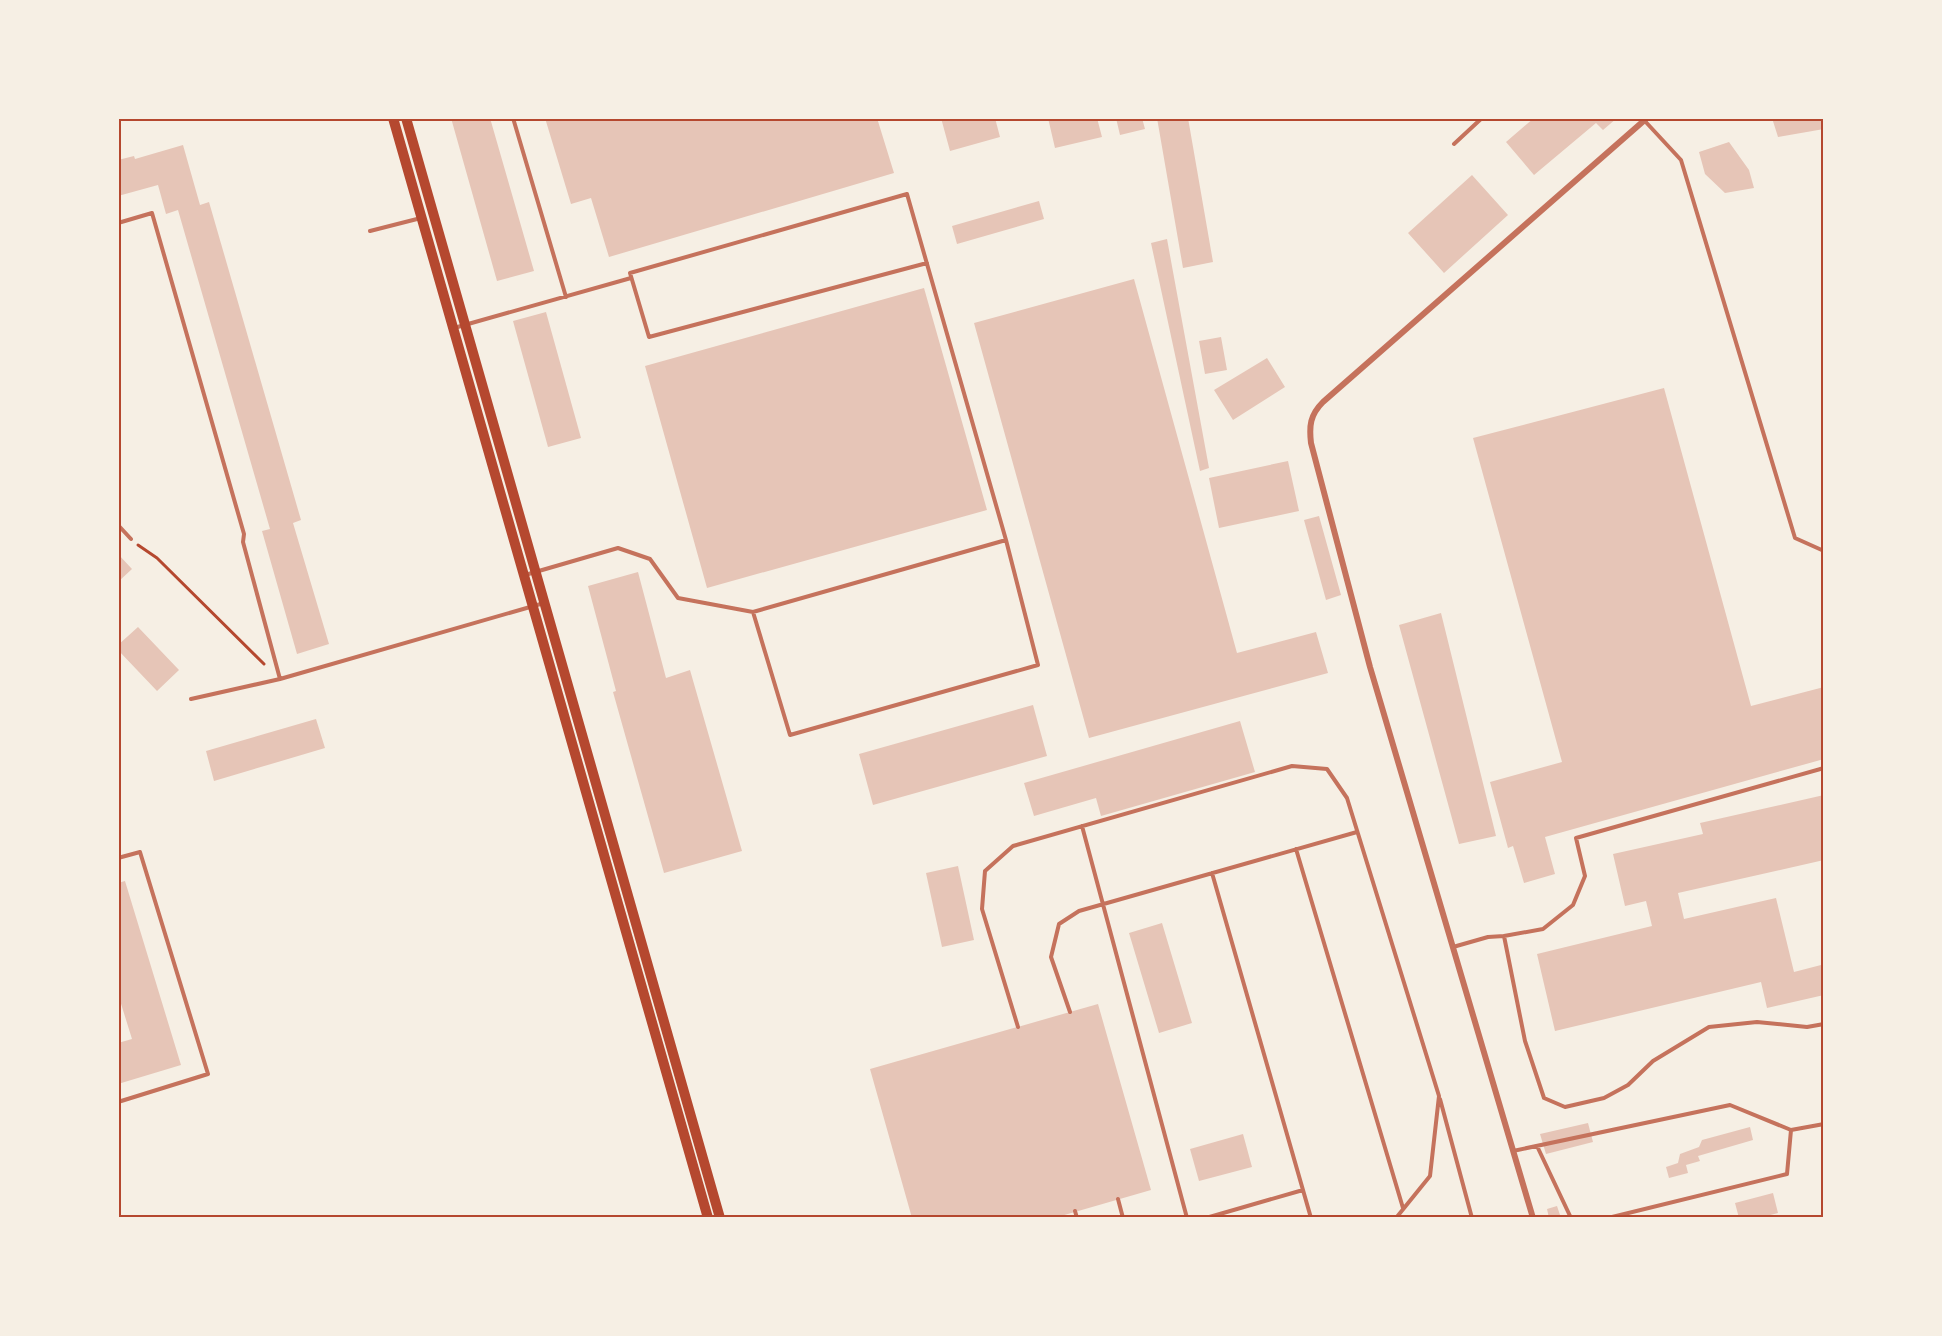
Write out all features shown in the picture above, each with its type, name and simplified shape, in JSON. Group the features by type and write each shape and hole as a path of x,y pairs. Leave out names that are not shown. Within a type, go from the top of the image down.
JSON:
{"main road":[{"path":"393,118 708,1218"},
{"path":"406,118 720,1218"}],"street":[{"path":"1532,1217 1370,667 1311,443 1310,423 1323,402 1645,119"}],"lane":[{"path":"513,118 566,297"},
{"path":"1454,144 1482,118"},
{"path":"1645,119 1681,160 1795,538 1824,551"},
{"path":"753,612 790,735 1038,665 1006,540 927,262 907,194 630,273 649,337 927,262"},
{"path":"118,223 152,213 244,534 243,542 280,680"},
{"path":"370,231 422,218"},
{"path":"453,329 632,278"},
{"path":"118,525 131,539"},
{"path":"524,575 618,548 650,559 678,598 753,612 1006,540"},
{"path":"191,699 280,680 545,603"},
{"path":"1018,1027 982,909 985,871 1013,846 1292,766 1327,769 1347,798 1473,1218"},
{"path":"1453,947 1488,937 1543,929 1573,905 1585,876 1576,838 1824,768"},
{"path":"1082,826 1187,1218"},
{"path":"1070,1012 1051,957 1059,924 1079,911 1357,832"},
{"path":"1296,849 1404,1209"},
{"path":"118,858 140,852 208,1074 118,1102"},
{"path":"1212,873 1311,1218"},
{"path":"1503,936 1525,1041 1544,1098 1565,1107 1604,1098 1628,1085 1653,1061 1709,1028 1757,1022 1807,1027 1824,1024"},
{"path":"1396,1218 1430,1176 1438,1096"},
{"path":"1513,1151 1730,1105 1791,1130 1824,1124"},
{"path":"1608,1218 1787,1174 1791,1130"},
{"path":"1537,1146 1571,1218"},
{"path":"1206,1218 1303,1190"},
{"path":"1118,1199 1124,1218"},
{"path":"1075,1211 1077,1218"}],"path":[{"path":"131,539 157,558 280,680"}],"building":[{"path":"451,118 490,118 534,271 497,281"},
{"path":"545,118 877,118 894,173 609,257 591,198 571,204"},
{"path":"941,118 995,118 1000,137 950,151"},
{"path":"1048,118 1097,118 1102,137 1055,148"},
{"path":"1116,118 1142,118 1145,129 1120,135"},
{"path":"1157,118 1188,118 1213,262 1183,268"},
{"path":"1534,118 1617,118 1603,130 1596,123 1534,175 1506,142"},
{"path":"1772,118 1821,118 1824,129 1778,137"},
{"path":"1729,142 1749,170 1754,188 1725,193 1705,174 1699,152"},
{"path":"183,145 200,205 209,202 301,520 293,523 329,644 297,654 262,531 270,529 178,210 166,214 158,185 118,196 118,160 134,156 135,159"},
{"path":"1472,175 1508,215 1444,273 1408,233"},
{"path":"1039,201 1044,219 957,244 952,226"},
{"path":"1167,239 1209,468 1200,471 1151,243"},
{"path":"1134,279 1237,653 1316,632 1328,673 1089,738 974,323"},
{"path":"924,288 987,510 707,588 645,366"},
{"path":"546,312 581,438 548,447 513,321"},
{"path":"1221,337 1227,370 1205,374 1199,341"},
{"path":"1267,358 1285,387 1233,420 1214,390"},
{"path":"1664,388 1751,706 1824,687 1824,759 1545,837 1555,874 1524,883 1513,846 1508,848 1490,782 1562,762 1473,438"},
{"path":"1288,461 1299,511 1219,528 1209,478"},
{"path":"1319,516 1341,595 1326,600 1304,520"},
{"path":"118,554 132,569 118,582"},
{"path":"638,572 666,678 690,670 742,851 664,873 613,692 616,691 588,586"},
{"path":"1441,613 1496,836 1459,844 1399,625"},
{"path":"138,627 179,670 157,691 118,650 118,645"},
{"path":"1033,705 1047,756 873,805 859,754"},
{"path":"316,719 325,748 214,781 206,751"},
{"path":"1240,721 1255,772 1101,816 1096,798 1034,816 1024,783"},
{"path":"1824,795 1824,860 1678,893 1684,919 1776,898 1794,972 1821,965 1824,976 1824,995 1767,1008 1761,982 1555,1031 1537,954 1652,926 1646,901 1625,906 1613,854 1703,834 1700,823"},
{"path":"958,866 974,940 942,947 926,873"},
{"path":"125,881 181,1065 118,1084 118,1043 132,1039 118,994 118,883"},
{"path":"1162,923 1192,1023 1159,1033 1129,933"},
{"path":"1098,1004 1151,1190 1054,1218 912,1218 870,1069"},
{"path":"1588,1123 1593,1142 1546,1154 1540,1134"},
{"path":"1750,1127 1753,1140 1698,1156 1700,1161 1686,1165 1688,1173 1669,1178 1666,1167 1678,1163 1680,1154 1699,1147 1702,1140"},
{"path":"1243,1134 1252,1167 1199,1181 1190,1149"},
{"path":"1773,1193 1778,1213 1759,1218 1739,1218 1735,1203"},
{"path":"1557,1206 1561,1218 1549,1218 1547,1209"}]}
